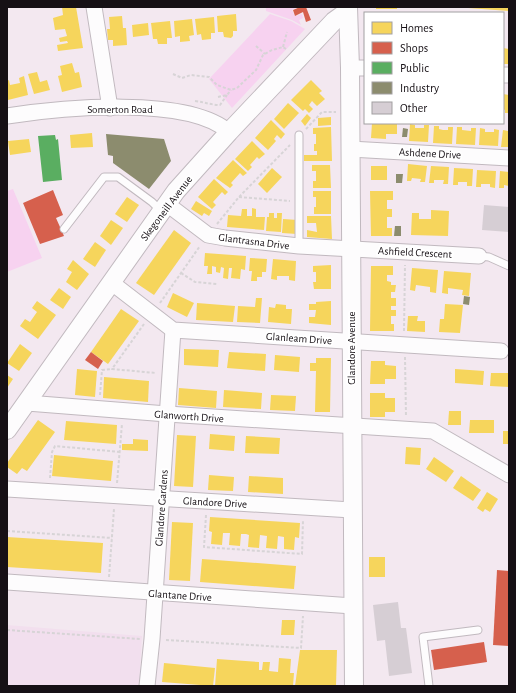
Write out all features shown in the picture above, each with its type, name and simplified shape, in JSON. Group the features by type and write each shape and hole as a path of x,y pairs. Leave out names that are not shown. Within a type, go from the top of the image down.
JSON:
{"street":[{"path":"94,7 110,108"},
{"name":"Skegoneill Avenue","path":"7,430 176,191 345,8"},
{"name":"Glandore Avenue","path":"345,8 350,49 358,68 350,111 354,686"},
{"path":"329,27 333,33 342,38 350,49"},
{"name":"Somerton Road","path":"7,116 28,113 110,108 176,111 211,121 229,132"},
{"name":"Ashdene Drive","path":"350,149 509,158"},
{"name":"Glantrasna Drive","path":"164,208 208,235 299,246 351,249"},
{"name":"Ashfield Crescent","path":"351,249 478,256"},
{"path":"112,283 173,330"},
{"name":"Glanleam Drive","path":"173,330 501,351"},
{"name":"Glandore Gardens","path":"147,686 152,639 173,330"},
{"name":"Glanworth Drive","path":"27,403 351,427 433,431 500,472 509,475"},
{"name":"Glandore Drive","path":"7,489 352,510"},
{"name":"Glantane Drive","path":"7,582 353,606"}],"lane":[{"path":"299,135 299,246"},
{"path":"64,230 104,177 118,177 152,202 164,208"},
{"path":"478,256 489,257 509,266"},
{"path":"429,686 423,637 478,630"}],"path":[{"path":"283,47 287,32"},
{"path":"256,46 265,54"},
{"path":"188,100 207,102 211,105 220,105 231,90 237,88 256,70 258,62 265,54 283,47"},
{"path":"173,74 182,78 191,75 209,77 216,85 231,90"},
{"path":"218,97 227,95"},
{"path":"112,369 208,235 239,197 322,112 350,111"},
{"path":"239,197 300,202"},
{"path":"181,273 195,282 216,284"},
{"path":"98,408 102,370 112,369 170,374"},
{"path":"48,492 52,452 55,446 120,452"},
{"path":"207,502 204,547 302,554 304,508"},
{"path":"7,531 112,538"},
{"path":"7,630 301,648 304,603"}],"shaded area":[{"path":"266,7 298,7 292,10 295,16 302,14 303,18 299,20 301,25 292,20 266,11"},
{"path":"270,14 291,21 305,29 232,108 209,79"},
{"path":"13,189 42,258 7,272 7,191"},
{"path":"7,625 142,636 139,686 7,686"}],"building: Homes":[{"path":"62,7 76,7 83,48 58,51 57,45 68,43 67,41 60,42 59,38 67,36 65,29 55,30 53,18 63,15"},
{"path":"376,7 397,7 397,9 376,9"},
{"path":"509,7 509,11 468,8"},
{"path":"236,14 237,31 233,31 233,36 231,38 224,37 223,32 218,32 217,16"},
{"path":"122,16 123,28 126,28 127,45 113,46 113,40 108,40 107,29 110,29 109,17"},
{"path":"214,17 215,33 211,33 211,39 202,40 201,34 197,35 195,19"},
{"path":"192,19 194,35 189,36 190,41 180,42 180,36 175,37 174,21"},
{"path":"170,21 172,38 167,38 167,44 158,44 157,39 153,39 151,23"},
{"path":"148,23 149,35 133,37 132,25"},
{"path":"504,48 509,49 509,64 504,64"},
{"path":"72,63 75,73 79,72 82,87 62,92 58,76 62,75 60,66"},
{"path":"37,72 40,82 47,80 50,90 34,94 28,74"},
{"path":"24,76 28,95 8,100 7,81 9,80 10,85 20,83 19,78"},
{"path":"311,80 322,91 319,93 325,99 317,106 312,101 309,105 313,109 309,113 305,109 303,111 291,100"},
{"path":"504,94 509,95 509,113 505,113"},
{"path":"288,103 299,113 284,129 274,119"},
{"path":"307,114 311,118 305,126 301,121"},
{"path":"331,117 331,125 318,126 318,118"},
{"path":"271,120 285,134 281,139 277,135 274,139 276,141 268,150 255,138"},
{"path":"372,124 397,124 397,134 386,134 386,139 371,138"},
{"path":"410,124 415,125 415,128 424,128 424,125 429,125 428,142 409,141"},
{"path":"434,126 439,126 439,129 443,130 448,130 448,127 453,127 452,144 433,143"},
{"path":"331,127 332,161 304,161 304,155 317,155 317,151 314,151 316,134 313,134 313,128"},
{"path":"457,127 462,127 462,130 471,131 471,128 476,128 475,145 456,144"},
{"path":"480,128 485,129 485,132 494,132 494,129 499,130 498,146 479,145"},
{"path":"503,130 508,131 509,147 501,147"},
{"path":"92,133 93,147 71,148 70,135"},
{"path":"29,139 31,152 10,155 8,141"},
{"path":"252,141 265,154 259,159 257,157 250,165 252,167 248,171 235,159"},
{"path":"233,160 247,173 243,176 240,173 231,183 233,185 230,188 216,178"},
{"path":"408,164 427,166 425,182 420,182 421,179 412,178 411,181 407,181"},
{"path":"312,165 330,165 331,188 313,188 313,181 316,181 316,171 312,171"},
{"path":"371,166 387,166 387,180 371,180"},
{"path":"431,166 449,167 448,184 443,184 444,180 434,180 434,183 429,183"},
{"path":"272,168 282,177 267,193 258,184"},
{"path":"454,168 473,169 472,186 467,186 467,182 458,182 458,185 453,185"},
{"path":"477,170 496,171 495,188 490,187 490,184 481,184 481,187 476,187"},
{"path":"500,171 509,172 509,186 504,185 504,188 499,188"},
{"path":"214,179 228,192 225,195 222,192 213,202 216,205 212,209 198,197"},
{"path":"313,191 331,191 331,214 314,214 316,197 313,197"},
{"path":"370,191 393,191 393,200 387,200 387,209 392,209 392,217 387,217 387,228 392,228 392,236 371,236"},
{"path":"127,197 139,205 127,222 115,214"},
{"path":"196,201 212,211 209,216 204,213 202,216 191,209"},
{"path":"252,208 256,209 256,217 265,217 264,230 227,227 228,215 241,216 242,209 247,209 247,216 252,216"},
{"path":"431,210 449,211 448,236 411,235 412,213 419,213 419,219 431,219"},
{"path":"269,213 274,213 274,218 277,218 277,213 282,213 281,232 266,231 267,217 269,217"},
{"path":"307,216 331,216 332,239 307,237 307,230 317,232 316,223 307,223"},
{"path":"283,219 298,220 297,234 282,233"},
{"path":"111,220 123,228 111,245 100,236"},
{"path":"174,230 191,243 154,295 136,283"},
{"path":"95,242 106,250 95,267 83,259"},
{"path":"205,253 246,256 245,270 241,269 240,279 231,278 232,268 229,268 228,279 223,278 224,268 221,267 220,273 216,272 216,267 212,266 212,274 207,274 208,266 204,266"},
{"path":"250,258 267,259 266,272 262,272 262,277 257,277 257,281 251,281 252,271 249,271"},
{"path":"273,259 296,261 295,281 289,280 289,276 277,276 277,280 271,279"},
{"path":"73,260 89,274 77,290 66,282 72,272 67,269"},
{"path":"331,265 331,289 314,289 313,282 316,282 316,272 313,272 313,266"},
{"path":"371,266 393,266 393,275 387,275 387,281 391,282 391,285 396,285 395,292 391,292 391,298 396,298 396,306 391,306 391,310 396,310 396,316 391,316 391,324 394,324 394,331 370,331"},
{"path":"412,268 438,270 436,293 430,292 430,287 416,285 415,291 410,290"},
{"path":"444,271 471,273 469,296 462,295 463,290 448,288 448,294 442,293"},
{"path":"59,288 71,297 63,309 50,300"},
{"path":"173,293 194,303 187,317 167,307"},
{"path":"256,298 262,298 260,323 237,322 238,306 255,307"},
{"path":"37,301 56,315 38,339 20,326 25,319 30,322 37,312 32,308"},
{"path":"331,301 331,325 309,323 309,317 315,317 316,310 309,310 309,304"},
{"path":"197,303 235,306 233,322 196,320"},
{"path":"276,304 286,305 286,309 292,309 291,324 268,322 269,307 275,308"},
{"path":"445,304 463,305 460,333 439,332 440,319 444,319"},
{"path":"121,309 139,321 108,364 91,352"},
{"path":"408,316 418,316 417,321 425,321 425,332 407,331"},
{"path":"20,344 32,353 19,371 7,363"},
{"path":"184,349 219,350 218,367 184,365"},
{"path":"229,352 266,354 265,371 227,368"},
{"path":"275,355 300,357 299,372 274,370"},
{"path":"316,358 331,358 330,412 315,412 316,371 310,371 310,363 316,363"},
{"path":"371,361 385,361 385,365 396,366 396,379 385,379 385,384 370,384"},
{"path":"77,369 97,371 95,397 75,395"},
{"path":"455,369 484,371 483,385 455,383"},
{"path":"491,373 509,373 509,387 490,386"},
{"path":"7,375 13,379 7,388"},
{"path":"104,377 149,381 148,402 103,398"},
{"path":"179,388 217,391 216,408 178,405"},
{"path":"224,390 262,393 261,409 223,407"},
{"path":"370,393 385,393 385,398 395,398 395,412 385,412 385,417 370,417"},
{"path":"271,395 296,396 295,411 270,410"},
{"path":"449,411 461,411 461,425 448,425"},
{"path":"38,420 55,432 27,471 22,468 17,474 7,467 7,463"},
{"path":"470,420 494,420 494,433 469,433"},
{"path":"66,421 117,425 116,444 64,440"},
{"path":"503,431 509,431 509,444 503,444"},
{"path":"210,434 235,436 234,451 209,449"},
{"path":"177,435 196,436 193,487 174,486"},
{"path":"246,436 280,438 279,454 245,453"},
{"path":"133,439 148,440 148,451 122,450 122,444 133,444"},
{"path":"406,447 421,448 420,465 405,464"},
{"path":"54,455 113,461 111,481 52,476"},
{"path":"434,457 454,471 446,482 426,469"},
{"path":"209,475 234,477 233,491 208,490"},
{"path":"249,476 283,478 283,494 248,492"},
{"path":"461,476 481,490 473,501 453,488"},
{"path":"487,492 498,499 490,512 485,509 483,512 477,508"},
{"path":"210,517 300,523 299,538 295,537 294,550 284,549 284,537 278,536 277,549 266,548 267,536 260,535 259,548 248,547 249,535 246,534 241,534 240,546 229,545 230,533 223,533 222,545 211,544 212,532 209,531"},
{"path":"172,522 193,523 190,581 169,580"},
{"path":"7,537 103,543 101,573 7,567"},
{"path":"369,557 385,557 385,577 369,577"},
{"path":"202,559 296,566 294,589 200,582"},
{"path":"282,620 295,620 294,635 281,635"},
{"path":"300,650 337,650 336,686 295,686"},
{"path":"279,658 291,659 290,673 294,673 293,686 215,686 217,659 259,662 259,670 262,670 263,662 270,662 269,671 278,672"},
{"path":"164,663 215,668 213,686 162,682"}],"building: Shops":[{"path":"300,7 306,7 311,20 306,22 303,12 295,16 293,10"},
{"path":"53,190 63,215 56,218 64,236 40,244 23,203"},
{"path":"91,352 103,361 98,369 85,360"},
{"path":"497,570 509,571 509,646 493,645"},
{"path":"484,642 487,662 434,670 431,650"}],"building: Public":[{"path":"55,135 56,140 58,139 62,180 43,182 38,136"}],"building: Industry":[{"path":"403,128 408,129 407,137 402,137"},
{"path":"106,134 164,139 171,161 149,189 113,163 113,156 108,155"},
{"path":"396,174 403,174 402,183 396,183"},
{"path":"395,226 401,226 401,236 394,236"},
{"path":"464,296 470,297 469,305 463,304"}],"building: Other":[{"path":"484,205 509,207 509,232 482,230"},
{"path":"398,602 401,628 406,628 412,673 389,676 385,640 377,641 373,605"}]}
